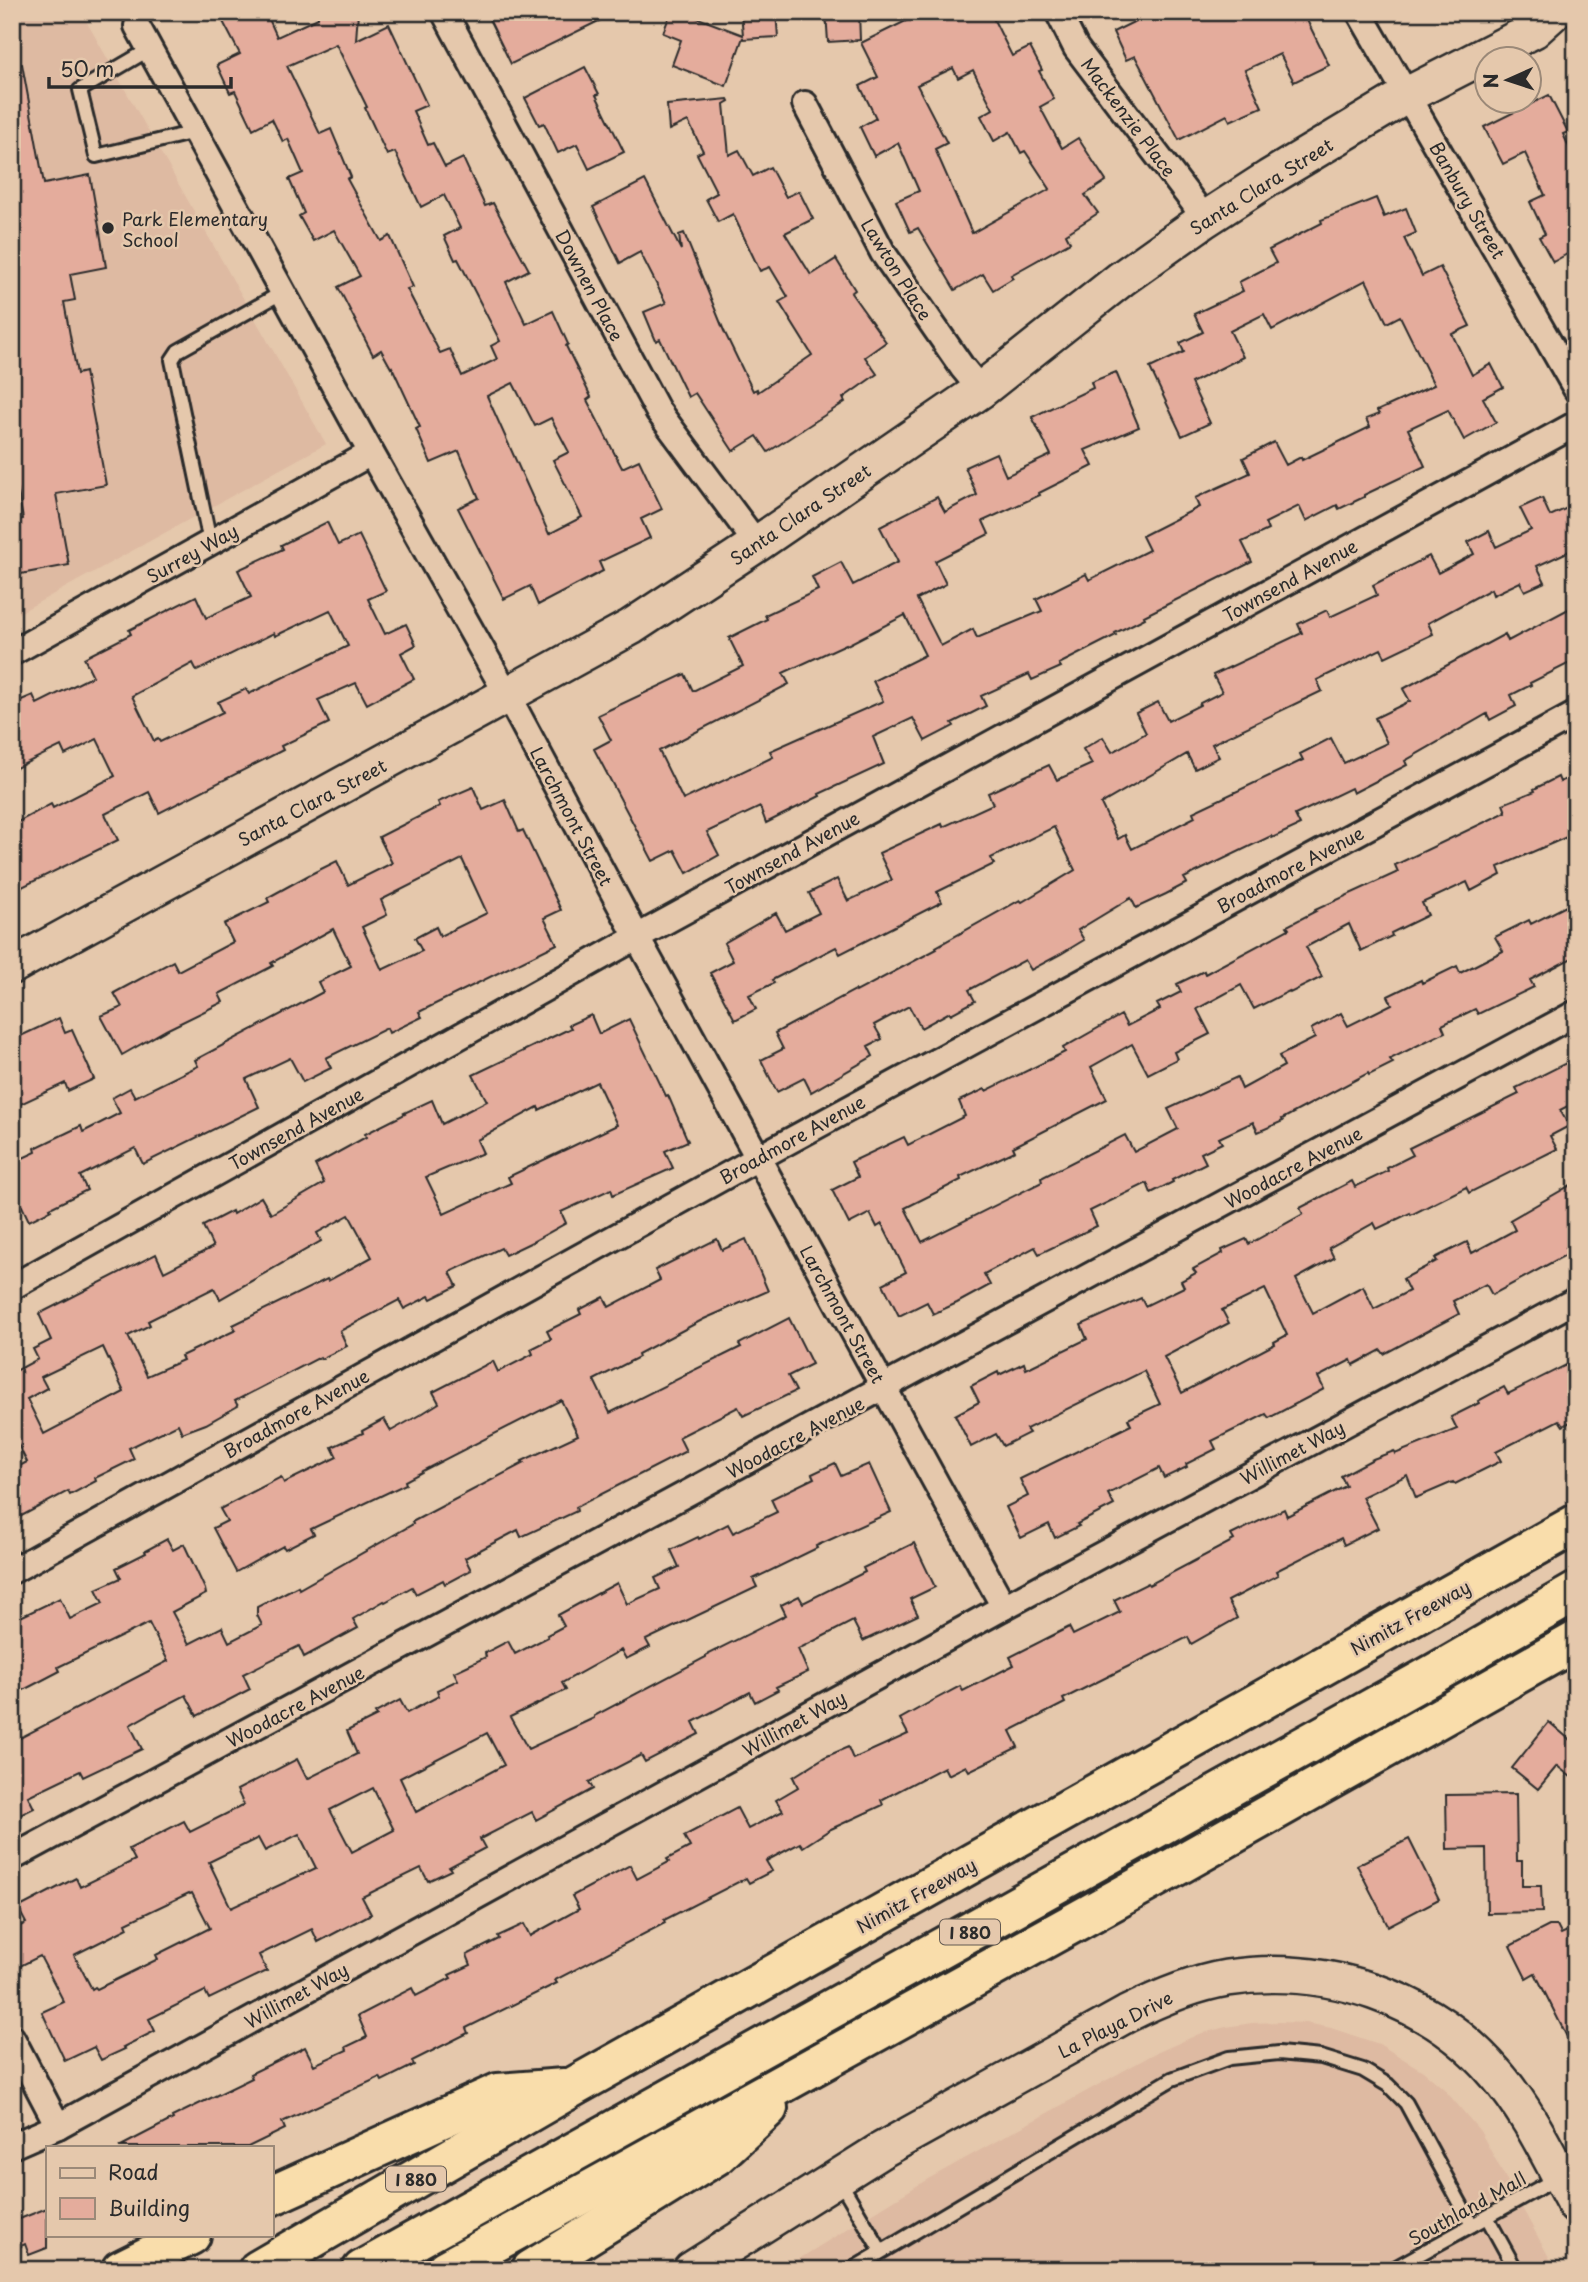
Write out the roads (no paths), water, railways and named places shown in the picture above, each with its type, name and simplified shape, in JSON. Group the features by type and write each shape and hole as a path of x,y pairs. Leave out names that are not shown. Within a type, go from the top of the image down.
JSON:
{"highway":[{"name":"Nimitz Freeway","path":"258,2270 573,2087 1576,1524"},
{"name":"I 880","path":"626,2058 706,2056 1576,1565"},
{"name":"I 880","path":"362,2270 1576,1592"},
{"name":"I 880","path":"444,2270 1171,1869 1576,1641"},
{"path":"531,2270 717,2155 814,2066"},
{"path":"273,2195 498,2093 573,2087"},
{"path":"121,2270 189,2236"}],"main road":[{"name":"Santa Clara Street","path":"12,966 631,627 981,390 1121,279 1204,220 1407,94 1534,30 1554,12"},
{"name":"La Playa Drive","path":"691,2270 916,2131 1151,2002 1225,1979 1280,1974 1333,1980 1384,1995 1408,2006 1456,2036 1487,2064 1513,2096 1568,2191"}],"street":[{"name":"Downen Place","path":"444,12 658,411 757,544"},
{"name":"Mackenzie Place","path":"1058,12 1076,48 1204,220"},
{"name":"Banbury Street","path":"1359,12 1576,388"},
{"name":"Larchmont Street","path":"137,26 371,453 509,696 637,937 1004,1607"},
{"name":"Lawton Place","path":"805,104 883,253 981,390"},
{"name":"Townsend Avenue","path":"12,1287 637,937 1576,424"},
{"name":"Surrey Way","path":"12,653 371,453"},
{"name":"Broadmore Avenue","path":"12,1572 758,1158 1576,714"},
{"name":"Woodacre Avenue","path":"12,1858 1576,1013"},
{"name":"Willimet Way","path":"12,2146 58,2126 1004,1607 1576,1300"},
{"path":"12,2038 58,2126"}],"lane":[{"path":"150,49 80,90 96,156 195,132"},
{"path":"210,542 172,360 178,351 283,292"},
{"path":"850,2270 1172,2079 1229,2058 1279,2053 1321,2057 1363,2070 1388,2085 1406,2103 1472,2225"},
{"path":"837,2178 881,2251"},
{"name":"Southland Mall","path":"1391,2270 1487,2217 1568,2191"},
{"path":"1487,2217 1516,2270"}],"place":[{"name":"Park Elementary School","path":"108,228"}]}
